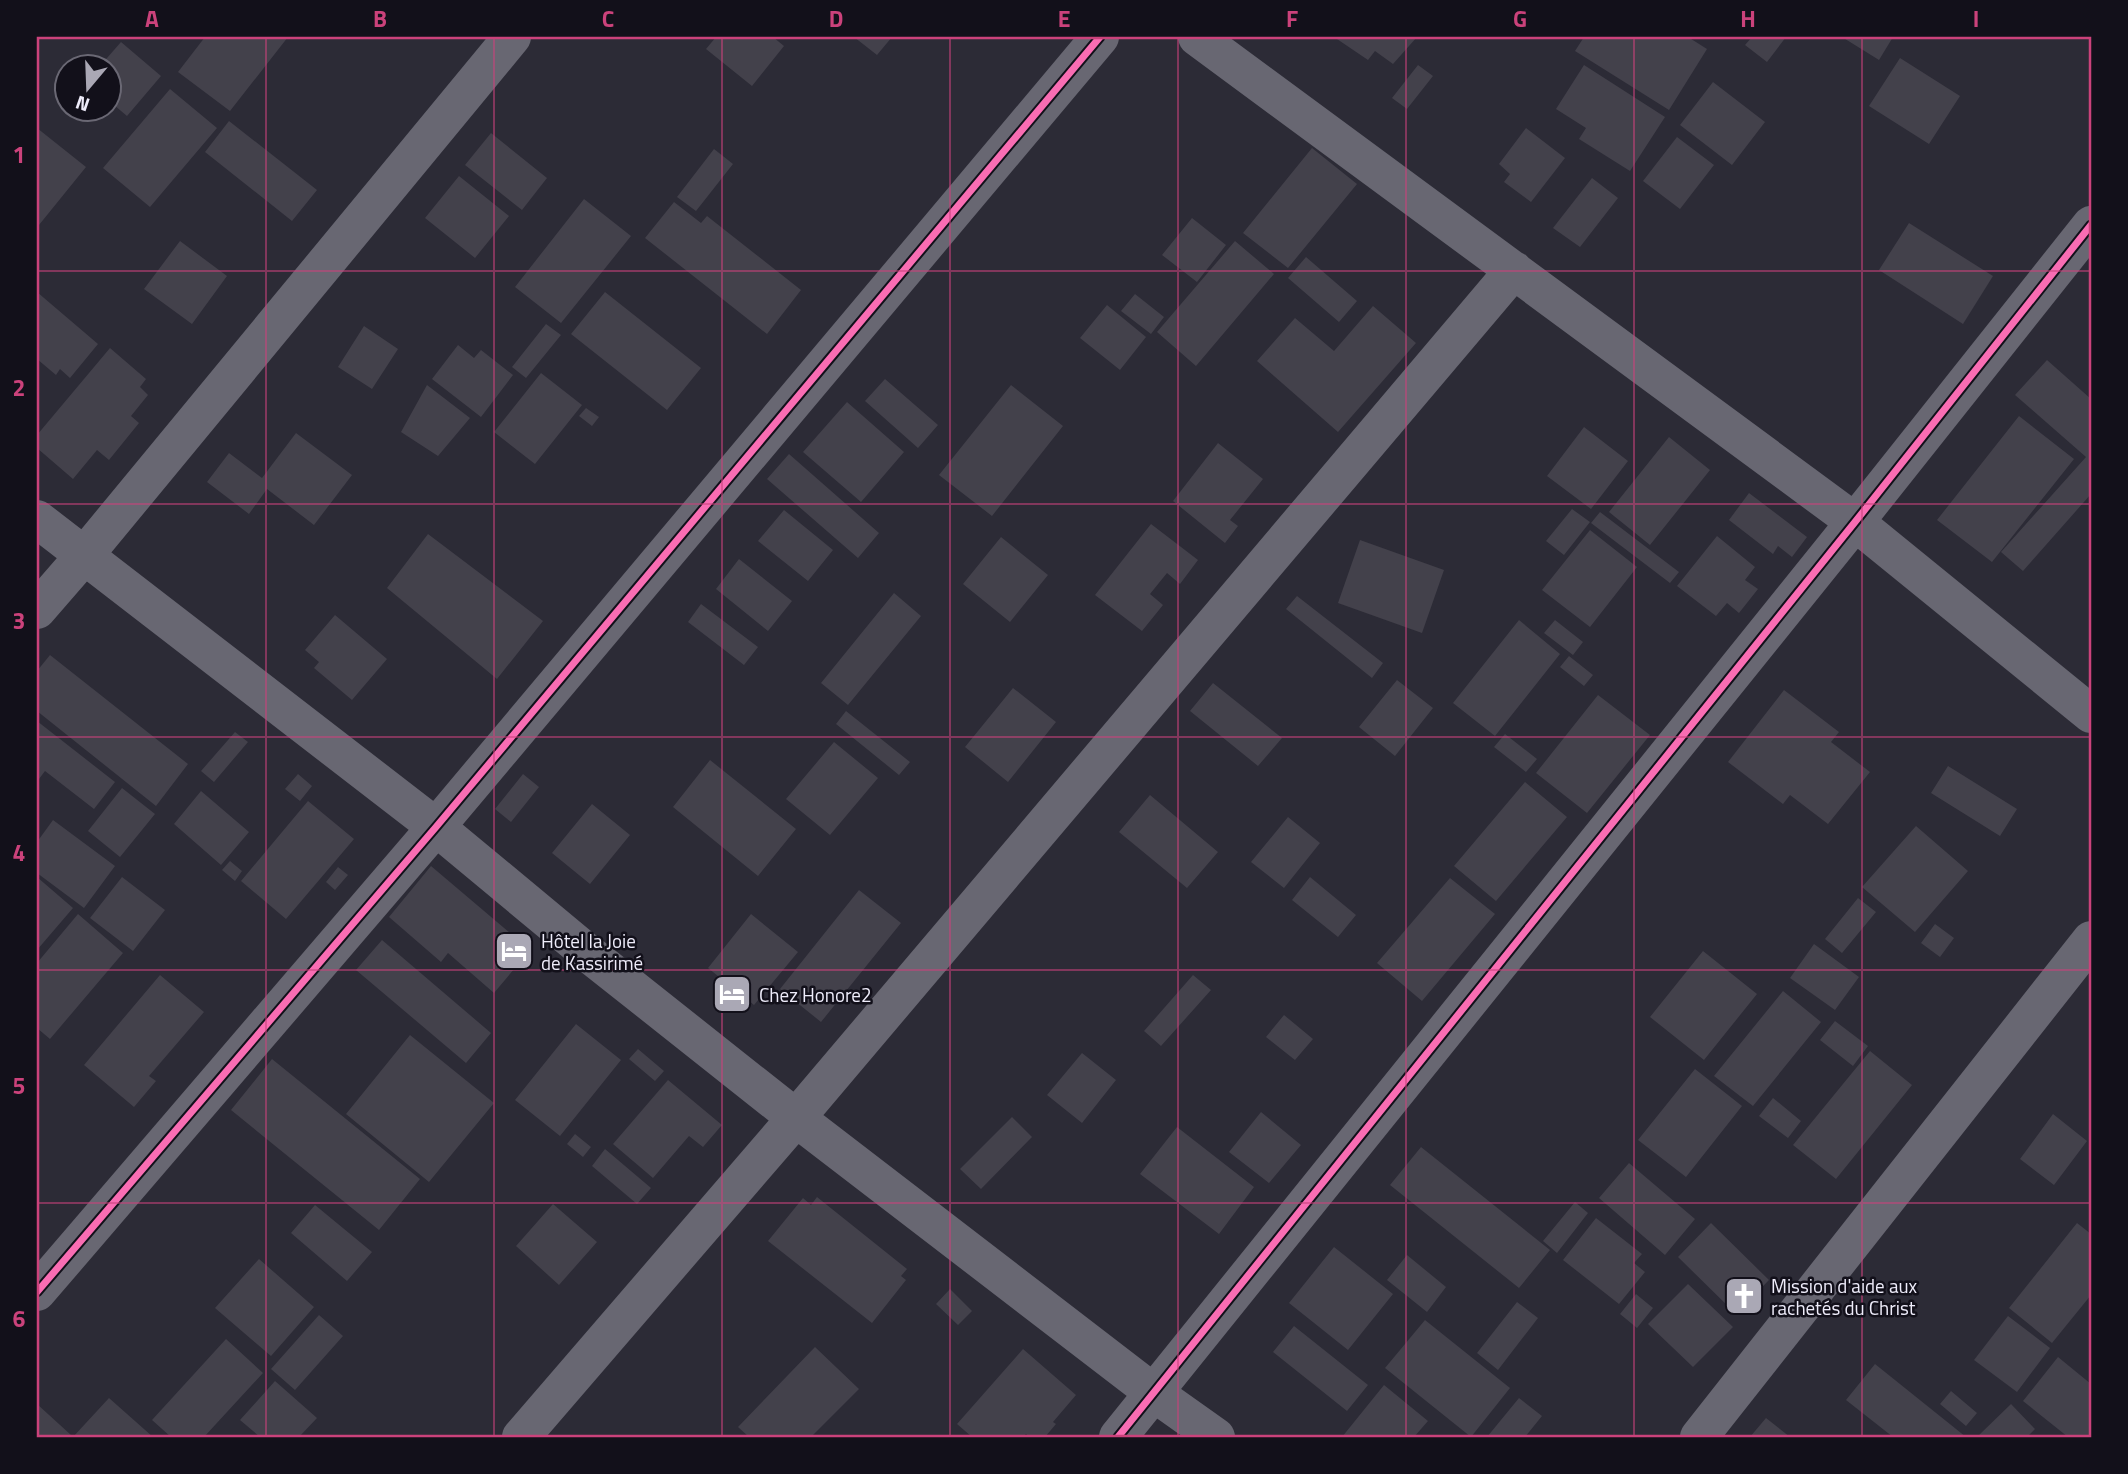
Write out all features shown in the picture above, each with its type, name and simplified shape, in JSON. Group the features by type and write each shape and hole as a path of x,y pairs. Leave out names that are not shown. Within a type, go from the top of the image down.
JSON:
{"street":[{"path":"37,610 512,37"},
{"path":"37,1292 436,827 1100,37"},
{"path":"1197,37 1855,522 2091,714"},
{"path":"1118,1437 2091,225"},
{"path":"521,1437 796,1118 1514,270"},
{"path":"37,519 436,827 589,954 796,1118 1154,1393 1216,1437"},
{"path":"1699,1437 2091,940"}],"building":[{"path":"205,37 288,37 230,111 178,72"},
{"path":"716,37 773,37 784,46 752,86 706,49"},
{"path":"854,37 892,37 877,55"},
{"path":"1334,37 1417,37 1393,64 1375,51 1368,60"},
{"path":"1584,37 1688,37 1707,49 1669,110 1575,51"},
{"path":"1752,37 1786,37 1767,62 1745,45"},
{"path":"1842,37 1893,37 1879,60"},
{"path":"121,42 161,76 127,116 122,112 122,52 112,52"},
{"path":"1900,58 1960,96 1929,144 1869,106"},
{"path":"1418,65 1433,76 1407,109 1392,98"},
{"path":"1584,65 1665,117 1630,171 1579,139 1586,128 1556,109"},
{"path":"1713,82 1765,122 1732,165 1680,125"},
{"path":"170,89 217,128 150,207 103,168"},
{"path":"229,121 317,190 292,221 205,152"},
{"path":"37,128 86,167 39,225 37,223"},
{"path":"1526,128 1565,158 1531,202 1504,182 1510,174 1499,164"},
{"path":"491,133 547,178 522,210 465,165"},
{"path":"1677,137 1714,165 1680,209 1643,181"},
{"path":"1312,148 1357,184 1288,268 1243,233"},
{"path":"714,149 733,164 696,211 677,197"},
{"path":"459,176 509,216 475,258 425,218"},
{"path":"1592,178 1618,198 1580,247 1553,228"},
{"path":"584,199 631,236 561,323 515,287"},
{"path":"674,202 701,223 707,216 801,290 767,334 645,238"},
{"path":"1192,218 1226,245 1197,282 1162,255"},
{"path":"1909,223 1993,276 1963,324 1879,270"},
{"path":"180,241 227,276 192,324 144,289"},
{"path":"1235,241 1274,274 1196,366 1157,332"},
{"path":"1306,257 1357,301 1339,322 1288,278"},
{"path":"37,292 98,344 70,378 60,369 56,375 37,359"},
{"path":"605,292 701,368 667,410 571,334"},
{"path":"1135,294 1164,317 1151,334 1121,311"},
{"path":"1107,305 1146,337 1120,370 1080,338"},
{"path":"1373,306 1416,343 1338,432 1257,361 1295,318 1334,351"},
{"path":"546,324 561,335 526,378 512,367"},
{"path":"364,326 398,349 372,389 338,367"},
{"path":"458,345 474,358 481,350 513,375 481,417 432,379"},
{"path":"110,348 146,379 140,387 148,395 131,416 139,423 109,460 97,450 73,479 37,448 37,435"},
{"path":"2047,360 2091,399 2091,494 2023,571 2001,552 2086,457 2015,395"},
{"path":"541,373 582,405 535,464 494,432"},
{"path":"885,379 938,425 918,448 865,401"},
{"path":"427,385 470,418 438,456 401,432"},
{"path":"1011,385 1063,426 992,516 939,475"},
{"path":"847,402 904,452 861,502 803,452"},
{"path":"586,408 599,417 592,426 579,416"},
{"path":"2019,416 2074,459 1992,562 1937,520"},
{"path":"1584,427 1628,461 1591,509 1547,476"},
{"path":"296,433 352,475 314,525 267,489 249,514 207,482 229,453 262,478"},
{"path":"1669,437 1710,470 1650,545 1609,512"},
{"path":"1218,443 1263,479 1230,520 1238,526 1225,543 1173,501"},
{"path":"789,454 879,533 858,558 767,479"},
{"path":"1749,493 1807,537 1792,557 1778,546 1773,554 1729,520"},
{"path":"1572,509 1590,522 1564,555 1546,541"},
{"path":"784,510 833,550 808,581 758,541"},
{"path":"1600,512 1679,572 1670,583 1591,523"},
{"path":"1151,524 1198,560 1180,584 1167,573 1150,594 1163,605 1142,631 1095,595"},
{"path":"1590,530 1637,567 1590,627 1542,590"},
{"path":"428,534 543,621 497,679 387,588"},
{"path":"1717,536 1755,567 1745,580 1758,589 1739,613 1727,603 1716,616 1677,586"},
{"path":"1001,537 1048,575 1010,622 963,584"},
{"path":"1360,540 1444,570 1422,633 1338,603"},
{"path":"739,559 792,601 768,631 716,589"},
{"path":"894,593 921,616 848,705 821,683"},
{"path":"1297,596 1383,663 1372,678 1286,609"},
{"path":"701,604 758,647 744,665 688,622"},
{"path":"335,615 387,659 352,700 314,668 319,662 305,650"},
{"path":"1519,620 1560,654 1495,736 1453,703"},
{"path":"1555,620 1583,642 1573,655 1544,633"},
{"path":"50,655 188,764 156,806 37,711 37,671"},
{"path":"1569,656 1593,675 1584,686 1560,667"},
{"path":"1397,680 1433,708 1395,756 1359,727"},
{"path":"1213,683 1282,738 1258,766 1190,711"},
{"path":"1013,688 1056,722 1008,782 965,747"},
{"path":"1784,690 1839,732 1831,742 1870,772 1828,824 1790,795 1783,804 1728,762"},
{"path":"1598,695 1650,735 1587,813 1536,773"},
{"path":"846,711 910,762 899,775 836,724"},
{"path":"37,721 115,782 94,809 45,771 37,778"},
{"path":"235,732 248,742 214,782 201,771"},
{"path":"1505,734 1537,759 1526,772 1494,747"},
{"path":"834,742 878,778 830,835 786,799"},
{"path":"710,760 796,829 758,876 673,807"},
{"path":"1948,766 2017,809 2000,836 1931,793"},
{"path":"298,774 312,786 300,801 285,789"},
{"path":"523,774 539,787 511,822 495,809"},
{"path":"1525,782 1567,817 1496,901 1454,866"},
{"path":"122,788 155,814 120,857 88,831"},
{"path":"201,791 249,832 221,865 174,824"},
{"path":"1150,795 1218,852 1187,888 1119,832"},
{"path":"308,801 354,839 286,919 241,881"},
{"path":"592,804 630,835 590,884 552,853"},
{"path":"1288,817 1320,843 1284,888 1251,862"},
{"path":"53,820 115,866 84,908 37,873 37,842"},
{"path":"1916,826 1968,871 1915,932 1862,887"},
{"path":"230,861 242,871 235,881 222,870"},
{"path":"431,866 530,950 494,993 448,953 441,962 389,917"},
{"path":"338,867 348,875 335,890 326,882"},
{"path":"37,877 73,908 37,950"},
{"path":"122,877 165,910 133,951 90,918"},
{"path":"1310,877 1356,915 1338,937 1292,900"},
{"path":"1450,878 1495,914 1422,1001 1377,963"},
{"path":"859,890 901,923 821,1022 780,989"},
{"path":"1858,898 1876,912 1842,953 1825,939"},
{"path":"78,914 123,953 50,1039 37,1028 37,963"},
{"path":"751,914 798,952 754,1005 708,968"},
{"path":"1935,924 1954,938 1940,957 1921,943"},
{"path":"382,940 491,1033 466,1063 356,970"},
{"path":"1814,944 1859,977 1835,1010 1790,978"},
{"path":"1703,951 1757,994 1704,1060 1650,1017"},
{"path":"160,975 204,1012 149,1076 156,1081 134,1107 84,1065"},
{"path":"1193,975 1211,990 1161,1046 1144,1031"},
{"path":"1783,991 1821,1022 1753,1106 1714,1076"},
{"path":"1284,1015 1313,1039 1295,1060 1266,1037"},
{"path":"1835,1021 1868,1046 1853,1066 1820,1040"},
{"path":"576,1024 621,1060 560,1136 515,1100"},
{"path":"410,1035 494,1103 429,1182 346,1114"},
{"path":"638,1049 664,1071 655,1081 629,1059"},
{"path":"1870,1051 1912,1085 1836,1179 1793,1145"},
{"path":"1082,1053 1116,1080 1082,1123 1047,1095"},
{"path":"272,1059 420,1179 379,1230 231,1110"},
{"path":"1695,1069 1742,1106 1686,1177 1638,1140"},
{"path":"668,1080 722,1125 703,1147 689,1136 653,1178 613,1144"},
{"path":"1773,1098 1801,1121 1788,1138 1759,1116"},
{"path":"1261,1112 1301,1145 1269,1183 1229,1152"},
{"path":"2053,1114 2087,1141 2054,1185 2020,1159"},
{"path":"1012,1117 1032,1137 981,1189 960,1169"},
{"path":"1177,1127 1254,1187 1219,1234 1140,1174"},
{"path":"575,1134 591,1147 583,1157 567,1144"},
{"path":"1421,1147 1550,1250 1519,1288 1390,1185"},
{"path":"605,1149 651,1188 637,1204 592,1166"},
{"path":"1629,1163 1695,1219 1665,1255 1599,1198"},
{"path":"817,1197 907,1269 901,1276 906,1280 872,1323 768,1241 803,1198 811,1205"},
{"path":"1575,1202 1588,1213 1557,1253 1543,1241"},
{"path":"553,1204 597,1242 559,1285 516,1246"},
{"path":"315,1205 372,1252 347,1281 291,1233"},
{"path":"1596,1218 1642,1254 1634,1263 1645,1272 1619,1304 1563,1260"},
{"path":"1711,1223 1769,1280 1736,1314 1678,1257"},
{"path":"2077,1223 2091,1234 2091,1295 2052,1343 2009,1308"},
{"path":"1334,1247 1393,1294 1348,1350 1289,1303"},
{"path":"1407,1255 1446,1287 1427,1312 1387,1280"},
{"path":"259,1259 314,1307 271,1356 215,1308"},
{"path":"1688,1284 1733,1327 1693,1367 1648,1324"},
{"path":"950,1289 972,1311 958,1325 936,1304"},
{"path":"1636,1294 1653,1308 1637,1328 1620,1314"},
{"path":"1517,1302 1538,1318 1498,1370 1477,1353"},
{"path":"319,1315 343,1336 295,1390 271,1369"},
{"path":"2008,1316 2050,1348 2017,1392 1974,1360"},
{"path":"1425,1320 1510,1388 1471,1437 1385,1368"},
{"path":"1294,1326 1368,1385 1347,1411 1273,1352"},
{"path":"226,1339 263,1373 204,1437 171,1437 152,1420"},
{"path":"815,1347 859,1389 811,1437 749,1437 738,1427"},
{"path":"1023,1349 1076,1395 1053,1422 1056,1424 1045,1437 1029,1437 1026,1434 1023,1437 972,1437 957,1424"},
{"path":"2058,1357 2091,1384 2091,1437 2068,1437 2023,1401"},
{"path":"1875,1364 1966,1437 1893,1437 1846,1400"},
{"path":"275,1381 317,1418 299,1437 260,1437 240,1420"},
{"path":"1384,1385 1428,1421 1414,1437 1342,1437"},
{"path":"1951,1391 1977,1413 1966,1426 1940,1404"},
{"path":"109,1398 153,1437 73,1437"},
{"path":"1519,1398 1542,1416 1525,1437 1487,1437"},
{"path":"37,1404 71,1435 42,1437 37,1433"},
{"path":"2011,1404 2035,1429 2027,1437 1977,1437"},
{"path":"1766,1418 1790,1437 1750,1437"}],"cycle path":[{"path":"37,1292 436,827 1100,37"},
{"path":"1118,1437 2091,225"}],"place":[{"name":"Hôtel la Joie de Kassirimé","path":"514,951"},
{"name":"Chez Honore2","path":"732,994"},
{"name":"Mission d'aide aux rachetés du Christ","path":"1744,1296"}]}
